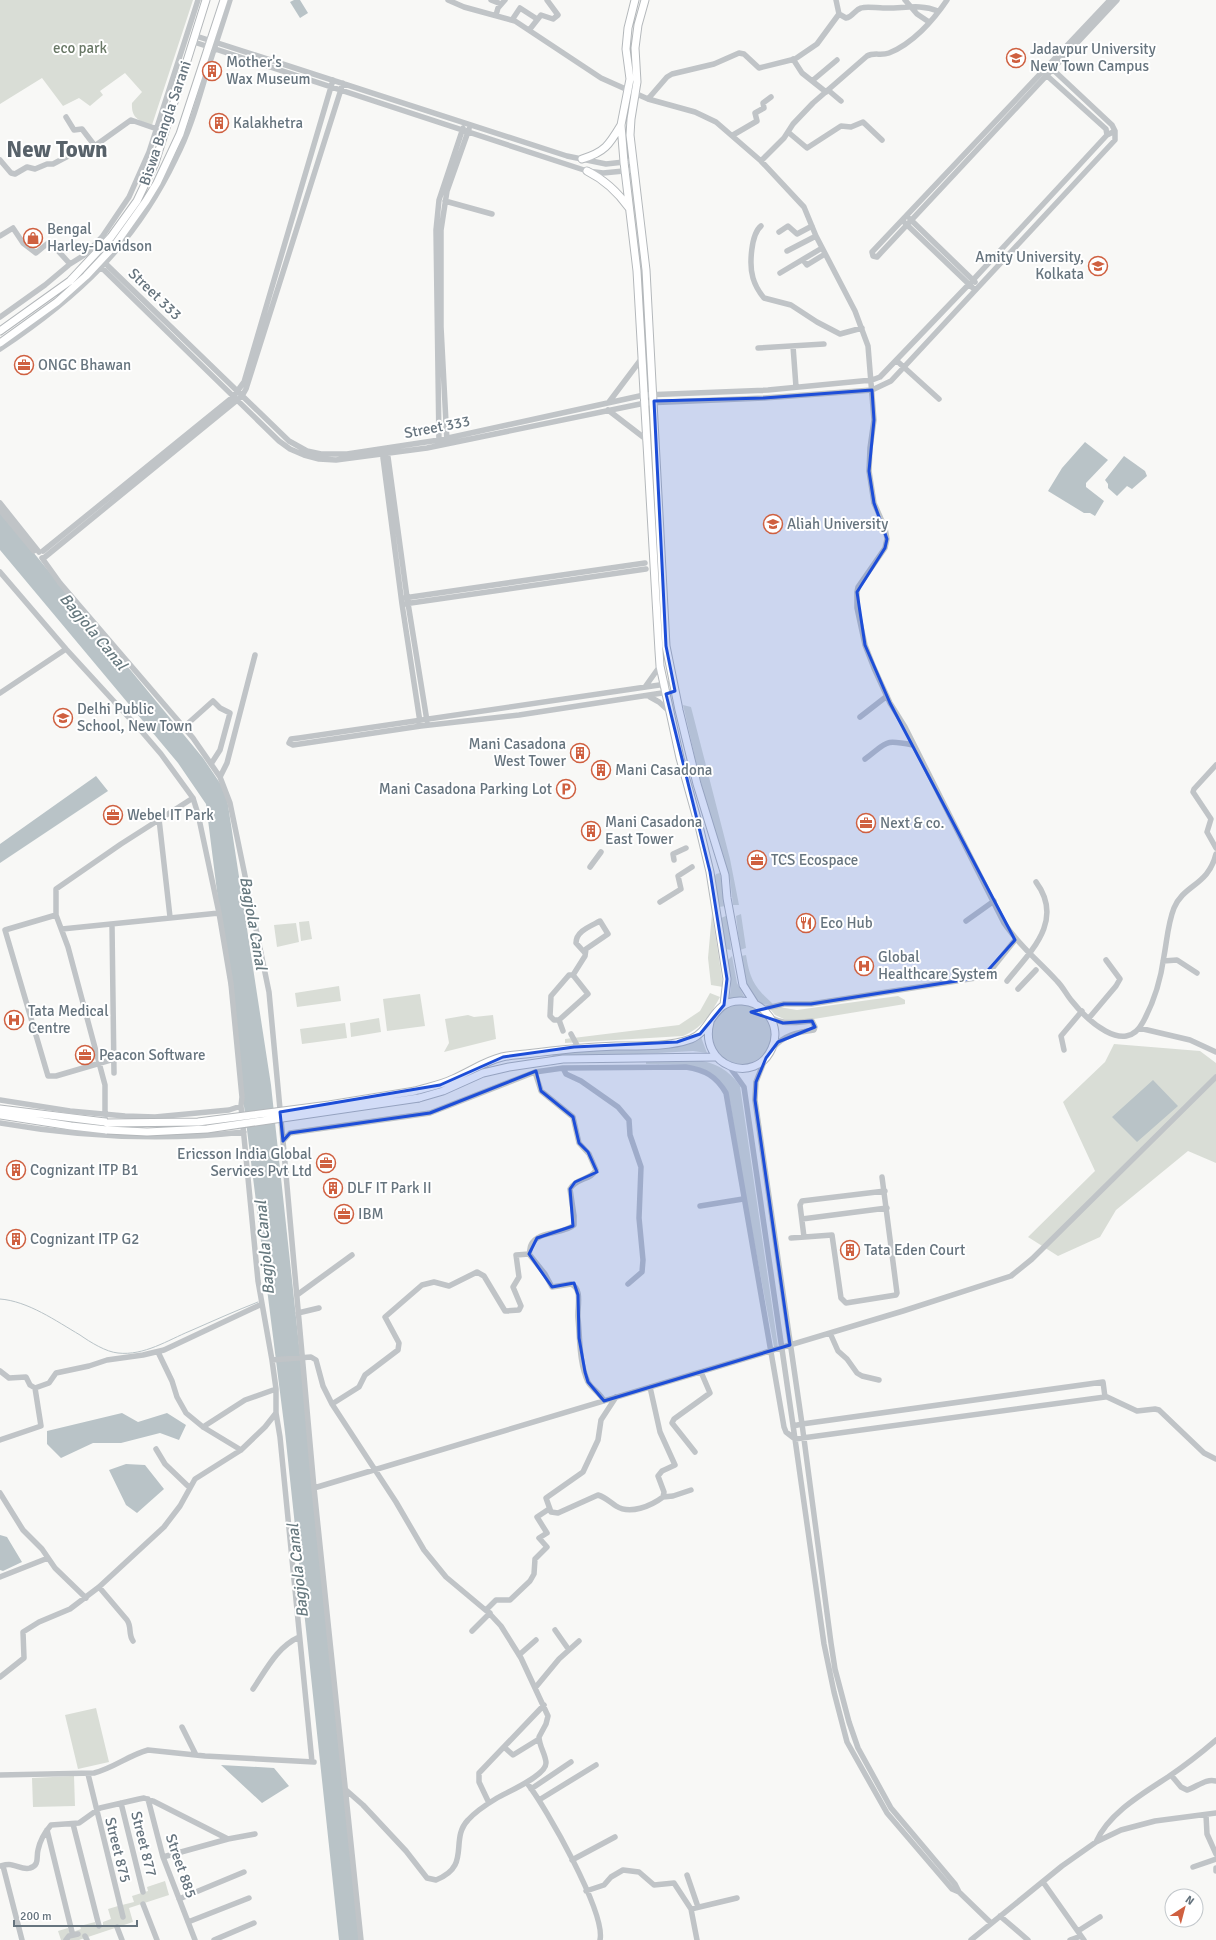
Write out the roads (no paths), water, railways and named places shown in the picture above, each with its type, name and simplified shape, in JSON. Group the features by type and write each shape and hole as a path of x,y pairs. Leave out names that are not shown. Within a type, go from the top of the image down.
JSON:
{"main road":[{"name":"Biswa Bangla Sarani","path":"0,331 70,281 100,251 128,213 146,183 155,163 206,0"},
{"name":"Biswa Bangla Sarani","path":"0,342 70,291 114,246 128,229 157,183 180,134 213,45 224,0"},
{"path":"635,0 627,39 632,91 630,126 646,270 654,394 666,646 673,683 697,784 725,875 729,910 743,985 755,1004"},
{"path":"582,159 595,155 606,149 621,125 637,77 635,48 638,25 645,0"},
{"path":"621,125 637,271 660,666 680,758 710,872 726,979 724,1005"},
{"path":"587,170 604,180 612,187 630,210"},
{"path":"0,1109 106,1125 161,1132 207,1129 419,1098 443,1091 483,1073 509,1067 563,1060 715,1057 729,1066 745,1068 760,1063 766,1058 772,1049 775,1032 769,1016 763,1009 755,1004 739,1001 724,1005 713,1015 710,1022 700,1034 691,1039 677,1042 634,1046 578,1047 503,1057 440,1085 329,1105 198,1122 106,1125 71,1126 0,1116"},
{"path":"710,1022 708,1040 715,1057"}],"street":[{"path":"0,317 91,250 129,197 142,170 157,129 162,108 198,0"},
{"path":"0,349 34,327 67,301 104,266 146,213 177,157 213,45 230,0"},
{"path":"448,0 464,7 512,20 530,29 596,75 648,99 695,112 716,122 733,135 761,161 804,207 816,236 848,296 868,346 872,380 874,420 870,448 869,471 874,503 885,528 887,538 885,548 858,587 857,608 865,645 887,696 1004,923 1015,940 1027,952 1038,968 1059,982 1071,1001 1114,1036 1126,1036 1140,1028 1154,997 1174,908 1183,895 1208,874 1213,866 1216,854"},
{"path":"491,0 500,1 496,16"},
{"path":"530,29 542,15 553,19 558,15 547,0"},
{"path":"836,0 839,14 848,18 860,8 910,6 928,7 938,11"},
{"path":"905,0 929,22"},
{"path":"761,161 788,132 793,124 827,91 867,56 874,53 887,54 906,44 929,22 947,0"},
{"path":"1110,0 872,252 873,256 878,257 1117,0"},
{"path":"512,20 520,8 537,19"},
{"path":"648,99 666,77 672,74 714,64 739,53 744,54 759,68 793,60 816,44 839,14"},
{"path":"195,39 331,88 587,170 603,173 634,170"},
{"path":"213,45 266,57 343,84 582,159 606,164 633,160"},
{"path":"793,60 802,73 842,101"},
{"path":"812,81 836,60"},
{"path":"872,390 890,381 904,367 1115,140 1115,131 1112,125 1048,66"},
{"path":"1042,71 1106,130 1107,135"},
{"path":"237,397 244,382 333,80"},
{"path":"42,555 237,397 249,382 343,84"},
{"path":"733,135 758,120 755,113 764,108 763,103 771,97"},
{"path":"66,117 74,130 82,129 95,146"},
{"path":"0,160 11,173 15,174 27,167 35,169 47,164 53,164 72,154 89,150 131,120 157,129"},
{"path":"788,132 807,148 841,126 851,127 863,122 882,140"},
{"path":"447,441 441,320 441,230 447,191 467,124"},
{"path":"439,442 436,230 440,200 465,131"},
{"path":"872,380 880,377 897,361 1107,135 1115,131"},
{"path":"445,201 492,214"},
{"path":"904,218 977,288"},
{"path":"761,226 754,236 751,267 753,278 764,298 791,305 840,334 862,328"},
{"path":"779,232 788,226 797,234 812,226"},
{"path":"0,236 13,228 25,245 36,253 48,243 51,243 70,264"},
{"path":"787,251 816,236"},
{"path":"780,273 822,248"},
{"path":"803,260 807,265 825,254"},
{"name":"Street 333","path":"104,266 237,397 289,441 307,451 332,454 383,452 608,410 644,399 654,394 768,390 872,380"},
{"path":"758,348 824,344"},
{"path":"793,346 796,387"},
{"path":"609,402 642,358"},
{"path":"897,361 939,399"},
{"name":"Street 333","path":"447,441 609,402 644,399 654,402 764,398 872,390"},
{"path":"608,410 647,440"},
{"path":"383,452 388,457 404,601 420,719 424,726"},
{"path":"0,503 42,555 60,583 184,727 220,777 230,803 269,992 314,1488 361,1940"},
{"path":"0,510 42,555"},
{"path":"404,601 645,566"},
{"path":"0,572 66,649 95,679 147,738 193,798 198,814 219,912 231,984 242,1097 240,1106 262,1304 276,1389 276,1413 280,1437 299,1637 313,1762 196,1755 148,1750 140,1752 107,1770 88,1774 0,1775"},
{"path":"404,601 426,718 424,726"},
{"path":"0,693 66,649"},
{"path":"220,777 227,762 255,655"},
{"path":"644,687 660,666"},
{"path":"673,683 440,718 426,718 299,738 289,740 289,743 293,745 666,694 675,691"},
{"path":"648,696 659,702 670,712"},
{"path":"860,717 887,696"},
{"path":"184,727 213,701 220,708 230,713 220,750 211,764"},
{"path":"865,759 887,742 911,741"},
{"path":"1216,766 1194,789 1193,792 1212,819 1208,832 1216,848"},
{"path":"106,1125 106,1085 62,930 56,915 56,889 159,819 193,798"},
{"path":"159,819 170,918"},
{"path":"674,860 673,854 686,848"},
{"path":"590,867 601,852"},
{"path":"660,902 681,889 678,876 692,867"},
{"path":"1007,981 1027,952 1040,940 1044,929 1046,901 1036,882"},
{"path":"966,921 994,902"},
{"path":"62,930 219,912"},
{"path":"56,915 5,930 48,1076 56,1076 114,1058"},
{"path":"573,975 588,993 560,1020 554,1020 550,1016 551,996 569,975 573,975 585,956 586,949 608,934 600,921 580,932 576,939 576,943 585,953"},
{"path":"112,925 114,1073"},
{"path":"763,1009 784,1004 811,1004 982,977 991,970 1015,940"},
{"path":"1090,1018 1119,982 1119,976 1106,960"},
{"path":"1163,961 1177,960 1197,973"},
{"path":"1018,989 1038,968"},
{"path":"1064,1050 1061,1036 1082,1011"},
{"path":"769,1016 774,1020 783,1023 812,1021 815,1027 814,1030 784,1037 772,1049"},
{"path":"560,1020 563,1031"},
{"path":"1140,1028 1190,1040 1216,1052"},
{"path":"571,1034 578,1047"},
{"path":"642,1067 643,1058"},
{"path":"766,1058 756,1082 754,1100 804,1438 835,1669 849,1722 858,1748 891,1808 955,1884 959,1892"},
{"path":"729,1066 744,1087 824,1644 834,1692 847,1742 887,1813 952,1889 959,1892 992,1923"},
{"path":"283,1141 290,1133 430,1113 535,1072 563,1068 686,1067 701,1069 713,1076 726,1094 743,1199 784,1426 788,1435 794,1440"},
{"path":"563,1068 566,1074 581,1081 618,1107 629,1120 630,1135 641,1167 639,1218 643,1267 640,1276 628,1284"},
{"path":"529,1254 532,1244 537,1238 574,1225 570,1189 575,1182 593,1174 596,1170 588,1152 579,1143 573,1117 541,1091 535,1072"},
{"path":"314,1488 903,1311 1015,1275 1216,1077"},
{"path":"0,1100 105,1114 155,1116 229,1110 240,1106"},
{"path":"0,1123 49,1131 103,1136 175,1136 244,1132"},
{"path":"791,1238 831,1234 841,1298 844,1302 894,1296 897,1293 882,1177"},
{"path":"804,1237 800,1205 802,1201 885,1191"},
{"path":"700,1206 743,1199"},
{"path":"802,1219 887,1208"},
{"path":"297,1295 352,1254"},
{"path":"332,1404 359,1387 365,1375 398,1350 399,1343 385,1317 422,1285 434,1282 449,1286 478,1272 484,1276 505,1311 520,1310 522,1306 513,1287 519,1276 515,1257 518,1254 529,1254"},
{"path":"529,1254 545,1274 552,1287 571,1284 576,1288 578,1295 579,1340 585,1372 588,1382 604,1401"},
{"path":"35,1388 49,1383 56,1373 89,1366 107,1360 158,1352 262,1304"},
{"path":"298,1313 319,1308"},
{"path":"830,1333 838,1351 847,1359 857,1373 862,1376 879,1380"},
{"path":"158,1352 170,1376 174,1392 191,1418 241,1450"},
{"path":"272,1360 311,1357 316,1360 323,1386 332,1404 424,1550 456,1586 488,1612 501,1626 519,1655 536,1688 544,1705 548,1721 540,1734 539,1739 546,1765 543,1770 527,1783 502,1794 468,1820 461,1830 459,1857 452,1869 442,1878 431,1880 423,1874 406,1851 376,1822 363,1805 346,1790"},
{"path":"0,1371 9,1378 26,1377 32,1387 35,1388 42,1426 0,1440"},
{"path":"695,1452 672,1423 674,1419 710,1393 701,1372"},
{"path":"793,1426 1103,1382 1105,1396"},
{"path":"650,1387 660,1432 675,1465 662,1471 658,1476 664,1492 663,1497"},
{"path":"203,1427 245,1400 276,1389"},
{"path":"794,1440 1105,1396 1137,1411 1159,1410 1204,1452 1216,1459"},
{"path":"616,1397 601,1420 598,1440 585,1468 577,1478 548,1495 546,1500 549,1510 554,1514 558,1513 598,1495 606,1498 621,1508 631,1511 637,1510 663,1497 673,1496 691,1490"},
{"path":"0,1677 24,1658 23,1632 39,1622 70,1609 99,1587 164,1527 180,1506 190,1488 200,1475 241,1450 265,1427 276,1413"},
{"path":"156,1449 165,1464 190,1488"},
{"path":"0,1493 18,1524 42,1549 55,1568 86,1598"},
{"path":"472,1631 496,1600 508,1601 514,1597 532,1578 535,1559 547,1547 539,1538 547,1533 537,1517 549,1510"},
{"path":"0,1577 48,1558"},
{"path":"99,1587 129,1622 130,1635 133,1641"},
{"path":"555,1630 569,1650"},
{"path":"253,1689 279,1651 287,1643 299,1637"},
{"path":"519,1655 536,1640"},
{"path":"536,1688 559,1659 579,1641"},
{"path":"489,1803 478,1777 479,1773 544,1705"},
{"path":"182,1727 196,1755"},
{"path":"504,1747 513,1755 539,1739"},
{"path":"1096,1842 1104,1829 1127,1806 1171,1775 1216,1740"},
{"path":"531,1788 571,1762"},
{"path":"539,1800 596,1765"},
{"name":"Street 875","path":"88,1774 123,1917"},
{"path":"1171,1775 1181,1787 1187,1790 1206,1781 1211,1780 1216,1782"},
{"path":"527,1783 555,1824 572,1860 601,1927 600,1940"},
{"path":"22,1940 2,1866 11,1864 20,1868 30,1869 36,1865 38,1859 37,1851 51,1825 79,1823 100,1808 139,1799 148,1799 228,1839"},
{"name":"Street 885","path":"148,1799 163,1857 195,1940"},
{"name":"Street 877","path":"121,1803 143,1892"},
{"path":"974,1939 1000,1916 1096,1842 1121,1830 1155,1821 1216,1814"},
{"path":"1206,1815 1208,1834 1216,1854"},
{"path":"73,1824 99,1926"},
{"path":"47,1830 75,1933 69,1936 66,1940"},
{"path":"163,1857 228,1839 255,1834"},
{"path":"572,1860 615,1837"},
{"path":"1193,1867 1216,1859"},
{"path":"586,1891 604,1885 623,1870 639,1872 654,1885 674,1883 691,1909 697,1940"},
{"path":"179,1899 244,1872"},
{"path":"687,1875 698,1907"},
{"path":"1043,1882 1081,1936"},
{"path":"188,1922 249,1898"},
{"path":"691,1909 737,1898"},
{"path":"143,1904 157,1940"},
{"path":"1000,1916 1028,1940"},
{"path":"1070,1940 1081,1936 1100,1917"},
{"path":"214,1940 254,1923"},
{"path":"117,1927 122,1940"}],"water":[{"path":"300,0 308,13 300,18 290,2"},
{"path":"1085,442 1108,460 1086,483 1086,487 1104,501 1095,516 1090,513 1084,513 1048,491 1062,468"},
{"path":"1124,456 1145,471 1147,476 1132,489 1127,486 1117,496 1108,488 1108,484 1105,480"},
{"name":"Bagjola Canal","path":"0,512 203,758 226,792 271,1085 363,1940 339,1940 285,1432 206,804 178,763 0,550"},
{"path":"96,776 108,791 0,863 0,844"},
{"path":"1153,1080 1178,1106 1137,1142 1112,1117"},
{"path":"122,1413 138,1422 167,1413 186,1425 179,1440 160,1433 121,1443 93,1443 61,1458 47,1444 47,1431"},
{"path":"126,1464 145,1465 164,1489 137,1513 126,1505 109,1470"},
{"path":"0,1535 7,1537 22,1562 3,1571 0,1570"},
{"path":"221,1765 274,1768 289,1786 262,1803"}],"waterway":[{"name":"Bagjola Canal","path":"0,1299 31,1308 52,1318 93,1344 103,1349 118,1353 146,1350 258,1302"}],"place":[{"name":"Jadavpur University New Town Campus","path":"1016,58"},
{"name":"Mother's Wax Museum","path":"212,71"},
{"name":"Kalakhetra","path":"219,123"},
{"name":"Bengal Harley-Davidson","path":"33,238"},
{"name":"Amity University, Kolkata","path":"1098,266"},
{"name":"ONGC Bhawan","path":"24,365"},
{"name":"Aliah University","path":"773,524"},
{"name":"Delhi Public School, New Town","path":"63,718"},
{"name":"Mani Casadona West Tower","path":"580,753"},
{"name":"Mani Casadona","path":"601,770"},
{"name":"Mani Casadona Parking Lot","path":"566,789"},
{"name":"Webel IT Park","path":"113,815"},
{"name":"Next & co.","path":"866,823"},
{"name":"Mani Casadona East Tower","path":"591,831"},
{"name":"TCS Ecospace","path":"757,860"},
{"name":"Eco Hub","path":"806,923"},
{"name":"Global Healthcare System","path":"864,966"},
{"name":"Tata Medical Centre","path":"14,1020"},
{"name":"Peacon Software","path":"85,1055"},
{"name":"Ericsson India Global Services Pvt Ltd","path":"326,1163"},
{"name":"Cognizant ITP B1","path":"16,1170"},
{"name":"DLF IT Park II","path":"333,1188"},
{"name":"IBM","path":"344,1214"},
{"name":"Cognizant ITP G2","path":"16,1239"},
{"name":"Tata Eden Court","path":"850,1250"}],"district":[{"name":"New Town","path":"57,149"}],"park label":[{"name":"eco park","path":"80,48"}]}
